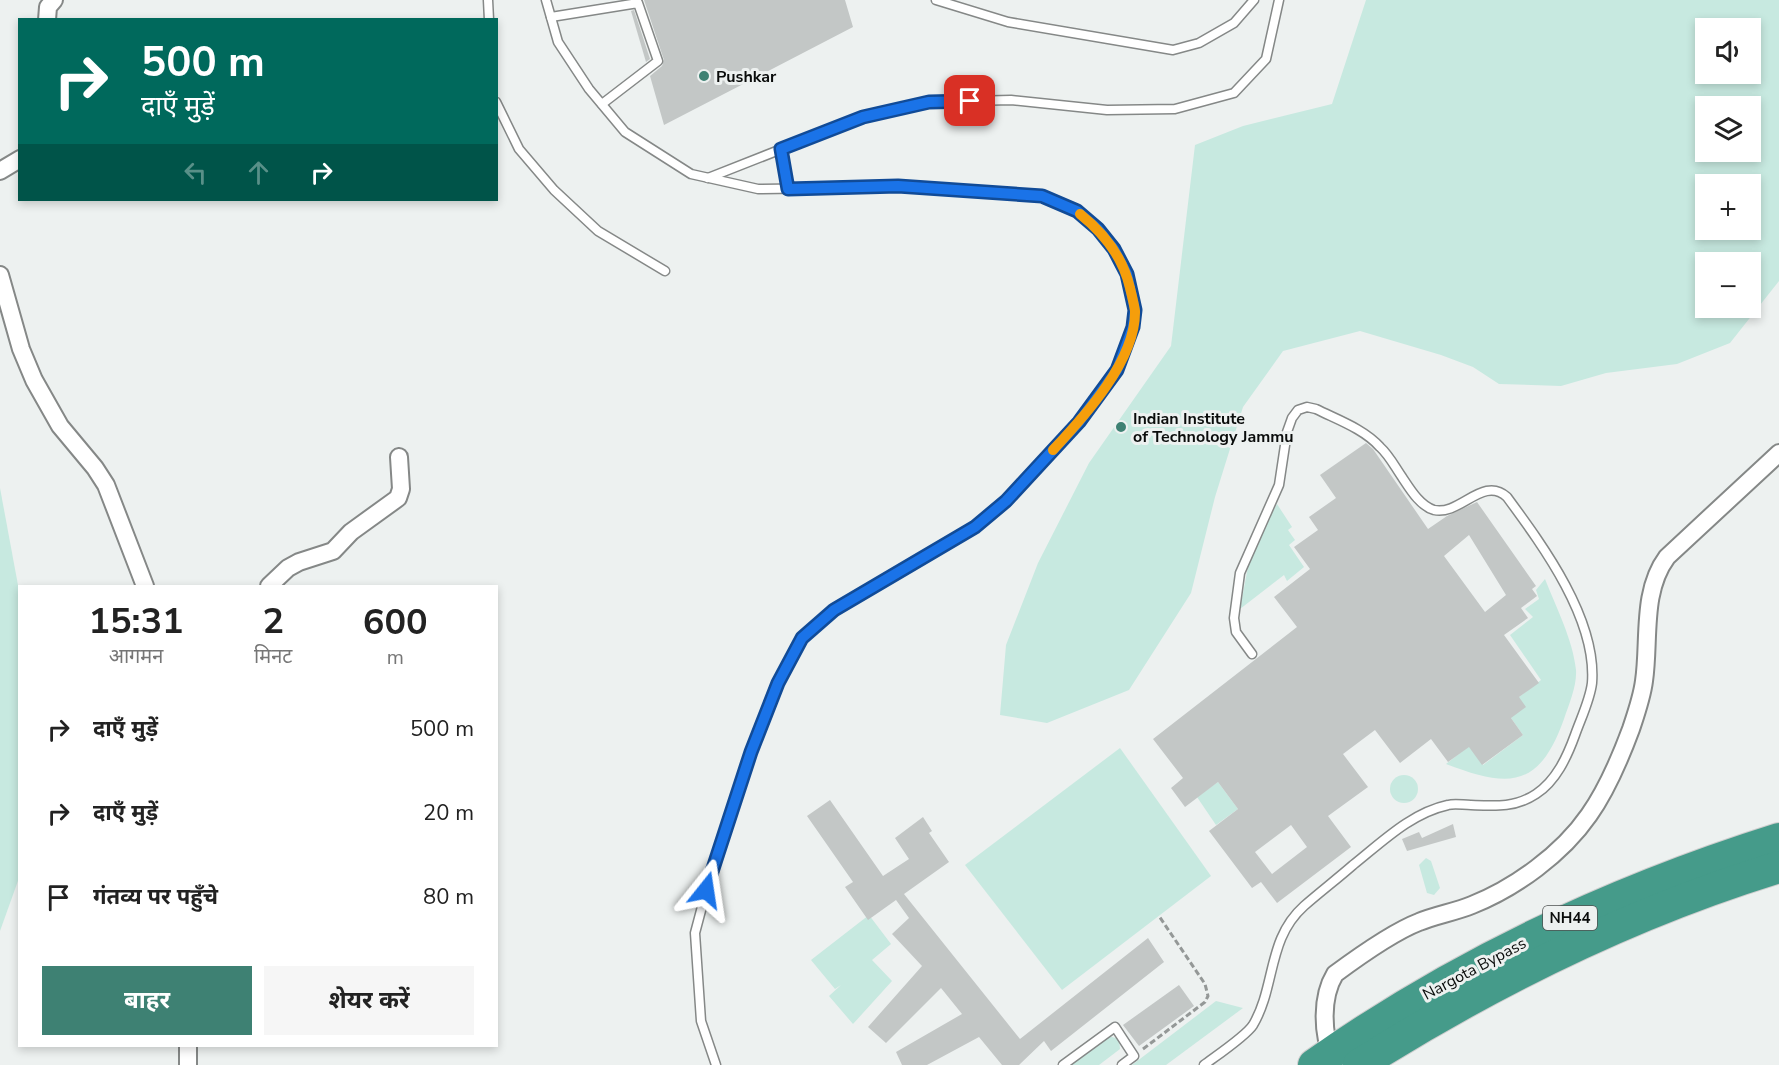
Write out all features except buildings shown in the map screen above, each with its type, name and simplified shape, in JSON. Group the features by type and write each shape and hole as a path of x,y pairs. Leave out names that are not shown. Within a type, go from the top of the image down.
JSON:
{"highway":[{"name":"Nargota Bypass","path":"1373,1052 1459,974 1576,915 1658,882 1779,839"},
{"name":"Nargota Bypass","path":"1327,1061 1373,1052 1487,991 1586,942 1668,907 1779,867"}],"street":[{"path":"46,18 48,7 54,0"},
{"path":"0,171 18,160"},
{"path":"0,275 21,349 34,380 60,426 106,485 145,585"},
{"path":"1327,1061 1324,1010 1329,983 1335,974 1407,927 1470,906 1498,893 1538,867 1590,815 1620,758 1640,701 1644,680 1649,606 1660,566 1666,557 1779,453"},
{"path":"270,585 288,568 299,562 333,552 351,532 398,498 401,489 399,457"},
{"path":"188,1047 188,1065"}],"lane":[{"path":"488,0 488,18"},
{"path":"546,0 558,42 589,89 625,132 691,174 758,189 898,186 1042,196 1077,211 1098,229 1114,249 1127,274 1135,310 1133,327 1117,370 1079,422 1006,501 975,527 834,610 802,638 778,683 751,752 712,869 695,933 701,1021 716,1065"},
{"path":"936,0 1008,22 1173,50 1198,43 1234,23 1254,0"},
{"path":"708,178 863,117 929,102 1011,100 1107,110 1175,109 1234,93 1266,59 1279,0"},
{"path":"551,16 638,3 658,61 602,104"},
{"path":"498,106 519,148 554,190 598,231 665,271"},
{"path":"781,149 788,189"},
{"path":"1204,1065 1252,1027 1262,1006 1276,950 1286,929 1302,908 1396,830 1427,813 1451,804 1505,806 1524,801 1538,793 1556,775 1574,739 1592,684 1592,660 1580,615 1545,548 1507,497 1499,490 1490,490 1449,508 1435,510 1424,504 1412,492 1382,448 1370,437 1307,406 1298,410 1292,417 1287,432 1279,485 1240,573 1234,618 1236,632 1252,654"},
{"path":"1063,1065 1115,1027 1134,1056 1122,1065"}],"path":[{"path":"1142,1050 1205,1002 1208,996 1205,984 1159,916"}],"green space":[{"path":"1366,0 1779,0 1779,281 1761,304 1761,252 1695,252 1695,318 1750,318 1730,343 1677,364 1606,373 1561,386 1499,384 1473,367 1360,331 1283,351 1243,407 1215,497 1191,593 1129,690 1047,723 1000,715 1006,645 1038,563 1089,463 1171,346 1195,145 1243,126 1332,104"},
{"path":"0,488 18,585 18,881 0,931"},
{"path":"1277,504 1292,527 1288,530 1295,540 1289,545 1304,567 1287,581 1284,575 1240,609 1251,551"},
{"path":"1545,579 1568,635 1576,670 1572,695 1554,742 1544,759 1532,770 1519,777 1504,779 1488,777 1446,764 1469,746 1483,765 1523,735 1511,718 1519,697 1541,680 1510,635 1533,617 1525,609 1539,599 1536,590"},
{"path":"1120,748 1211,876 1062,990 965,865"},
{"path":"1404,775 1414,779 1418,789 1414,799 1404,803 1394,799 1390,789 1394,779"},
{"path":"1218,782 1238,809 1216,825 1197,797"},
{"path":"1426,858 1431,861 1440,888 1434,895 1427,893 1419,865"},
{"path":"869,915 891,944 872,960 892,981 853,1024 829,996 841,985 835,989 811,960"},
{"path":"1216,1001 1243,1008 1166,1065 1132,1065"},
{"path":"1109,1036 1119,1039 1120,1049 1099,1065 1068,1065"}],"slow traffic":[{"path":"1053,450 1079,422 1117,370 1133,327 1135,310 1127,274 1114,249 1098,229 1080,214"}],"place":[{"name":"Pushkar","path":"704,76"},
{"name":"Indian Institute of Technology Jammu","path":"1121,427"}],"route":[{"path":"706,890 751,752 778,683 802,638 834,610 975,527 1006,501 1079,422 1117,370 1133,327 1135,310 1127,274 1114,249 1098,229 1077,211 1042,196 898,186 788,189 781,149 863,117 929,102 970,101"}]}
